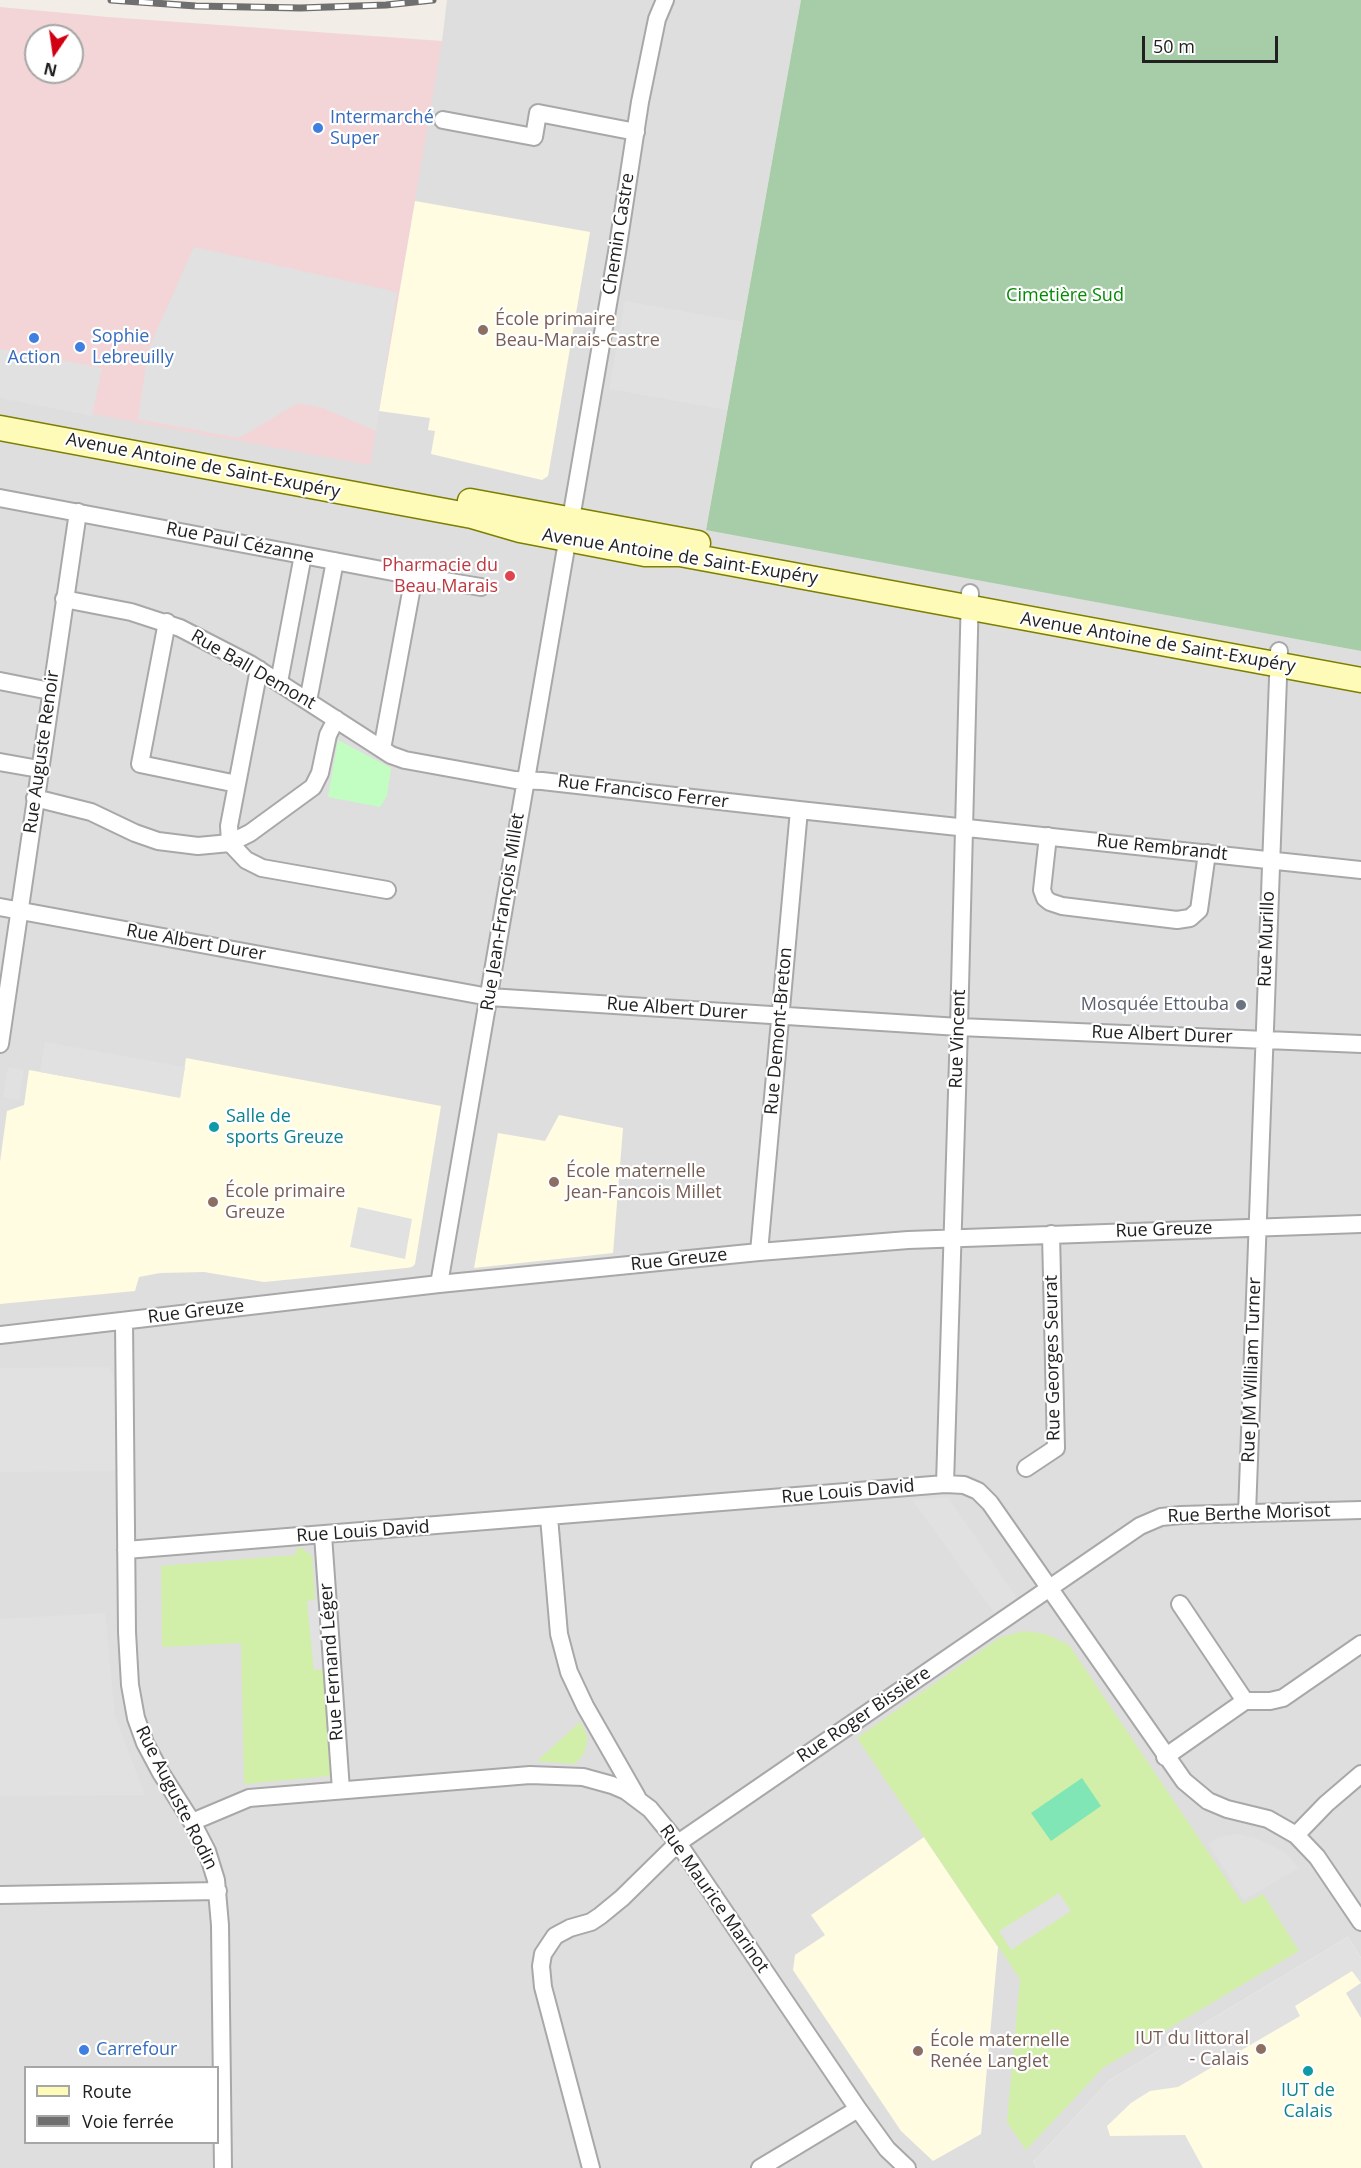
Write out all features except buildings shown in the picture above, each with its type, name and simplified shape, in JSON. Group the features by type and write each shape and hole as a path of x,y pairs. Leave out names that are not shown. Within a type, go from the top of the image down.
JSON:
{"main road":[{"name":"Avenue Antoine de Saint-Exupéry","path":"0,412 568,530 645,555 680,554 970,601 1278,658 1361,680"},
{"name":"Avenue Antoine de Saint-Exupéry","path":"0,428 483,518 509,527 568,530"},
{"name":"Avenue Antoine de Saint-Exupéry","path":"1278,658 1361,666"}],"street":[{"name":"Chemin Castre","path":"568,530 654,33 665,0"},
{"path":"443,120 534,137 538,113 636,132"},
{"name":"Rue Paul Cézanne","path":"0,498 481,587"},
{"name":"Rue Auguste Renoir","path":"0,1044 4,991 19,910 78,513"},
{"name":"Rue Jean-François Millet","path":"439,1284 568,530"},
{"path":"279,682 303,555"},
{"path":"308,701 335,561"},
{"path":"382,749 414,576"},
{"name":"Rue Ball Demont","path":"64,599 131,612 167,622 227,650 336,719"},
{"name":"Rue Vincent","path":"945,1484 970,601"},
{"path":"167,622 140,764 237,784"},
{"name":"Rue Murillo","path":"1258,1227 1278,658"},
{"path":"259,669 229,826 230,843 246,860 262,868 387,890"},
{"path":"0,681 50,691"},
{"path":"35,798 91,812 158,841 198,846 230,843 250,833 313,787 320,773 328,735 336,719"},
{"name":"Rue Francisco Ferrer","path":"336,719 397,758 506,779 963,827"},
{"path":"0,762 39,769"},
{"name":"Rue Demont-Breton","path":"759,1252 799,810"},
{"name":"Rue Rembrandt","path":"963,827 1361,870"},
{"path":"1048,836 1042,891 1050,902 1058,906 1177,920 1190,918 1199,910 1207,853"},
{"name":"Rue Albert Durer","path":"0,907 489,997 959,1026 1361,1044"},
{"name":"Rue Greuze","path":"0,1335 439,1284 759,1252 952,1237 1361,1224"},
{"name":"Rue JM William Turner","path":"1247,1513 1258,1227"},
{"name":"Rue Georges Seurat","path":"1026,1468 1056,1448 1051,1234"},
{"name":"Rue Auguste Rodin","path":"124,1321 129,1673 136,1718 145,1743 192,1822 213,1866 218,1891 223,2168"},
{"name":"Rue Louis David","path":"126,1550 945,1484 964,1485 984,1496 1184,1781 1208,1801 1227,1809 1268,1820 1296,1835 1317,1857 1361,1922"},
{"name":"Rue Berthe Morisot","path":"1050,1589 1149,1521 1161,1517 1361,1510"},
{"path":"549,1517 559,1634 569,1672 585,1706 638,1798"},
{"name":"Rue Fernand Léger","path":"323,1535 341,1790"},
{"name":"Rue Roger Bissière","path":"591,2168 543,1986 541,1966 543,1954 555,1936 570,1928 591,1922 607,1911 678,1843 1050,1589"},
{"path":"1180,1604 1245,1701"},
{"path":"1165,1757 1245,1701 1270,1701 1283,1698 1361,1644"},
{"name":"Rue Maurice Marinot","path":"192,1822 249,1798 552,1774 575,1776 612,1785 638,1798 678,1843 858,2109 887,2149 907,2168"},
{"path":"1296,1835 1326,1804 1361,1774"},
{"path":"0,1895 218,1891"},
{"path":"760,2168 858,2109"}],"shaded area":[{"path":"447,0 801,0 706,529 1361,651 1361,2168 0,2168 0,397 442,41"},
{"path":"0,7 442,41 370,465 0,397"},
{"name":"École primaire Beau-Marais-Castre","path":"415,201 590,232 548,476 542,480 431,454 435,431 428,430 430,418 379,411"},
{"path":"194,247 397,292 376,431 323,408 298,403 239,438 138,419 148,350"},
{"path":"625,301 743,322 727,410 609,389"},
{"path":"0,349 102,368 92,416 0,398"},
{"path":"45,1042 185,1067 180,1098 40,1072"},
{"name":"École primaire Greuze","path":"186,1058 441,1106 415,1264 406,1268 264,1282 204,1272 160,1273 139,1277 135,1291 0,1304 0,1162 7,1111 24,1105 29,1070 180,1097"},
{"path":"8,1067 24,1070 19,1100 3,1097"},
{"name":"École maternelle Jean-Fancois Millet","path":"559,1115 623,1128 613,1253 474,1268 498,1133 545,1141"},
{"path":"358,1207 412,1219 405,1259 350,1247"},
{"path":"109,1367 114,1376 116,1471 0,1472 0,1368"},
{"path":"948,1497 1017,1598 994,1613 912,1500"},
{"path":"322,1599 328,1669 314,1670 307,1601"},
{"path":"105,1613 115,1716 145,1795 0,1796 0,1619"},
{"path":"1239,1834 1258,1839 1286,1853 1299,1868 1244,1900 1208,1844 1218,1837"},
{"name":"École maternelle Renée Langlet","path":"924,1837 998,1947 981,2134 933,2161 901,2131 793,1970 795,1955 825,1935 811,1915"},
{"path":"1059,1893 1071,1911 1011,1950 999,1931"},
{"name":"IUT du littoral - Calais","path":"1348,1937 1361,1958 1361,1983 1346,1993 1361,2018 1361,2168 1037,2168 1033,2162 1110,2080"},
{"path":"1348,1937 1361,1958 1361,1983 1352,1971 1295,2006 1300,2016 1178,2087 1150,2091 1131,2103 1107,2126 1110,2136 1185,2135 1203,2168 1037,2168 1033,2162 1110,2080"}],"green space":[{"name":"Cimetière Sud","path":"801,0 1361,0 1361,651 706,530"},
{"path":"338,740 391,768 387,796 380,807 328,797"},
{"path":"299,1546 312,1556 315,1600 307,1601 314,1670 324,1669 330,1776 244,1784 241,1643 162,1647 161,1566 295,1555"},
{"path":"1023,1631 1046,1634 1069,1645 1243,1904 1263,1894 1299,1951 1104,2067 1026,2150 1007,2122 1020,1979 857,1738 999,1638"},
{"path":"580,1722 587,1735 587,1742 584,1754 575,1764 537,1761"},
{"path":"1082,1778 1101,1806 1051,1841 1031,1813"}],"railway":[{"path":"111,0 196,6 300,8 386,5 433,0"}],"place":[{"name":"Intermarché Super","path":"318,128"},
{"name":"École primaire Beau-Marais-Castre","path":"483,330"},
{"name":"Action","path":"34,338"},
{"name":"Sophie Lebreuilly","path":"80,347"},
{"name":"Pharmacie du Beau Marais","path":"510,576"},
{"name":"Mosquée Ettouba","path":"1241,1005"},
{"name":"Salle de sports Greuze","path":"214,1127"},
{"name":"École maternelle Jean-Fancois Millet","path":"554,1182"},
{"name":"École primaire Greuze","path":"213,1202"},
{"name":"IUT du littoral - Calais","path":"1261,2049"},
{"name":"Carrefour","path":"84,2050"},
{"name":"École maternelle Renée Langlet","path":"918,2051"},
{"name":"IUT de Calais","path":"1308,2071"}]}
